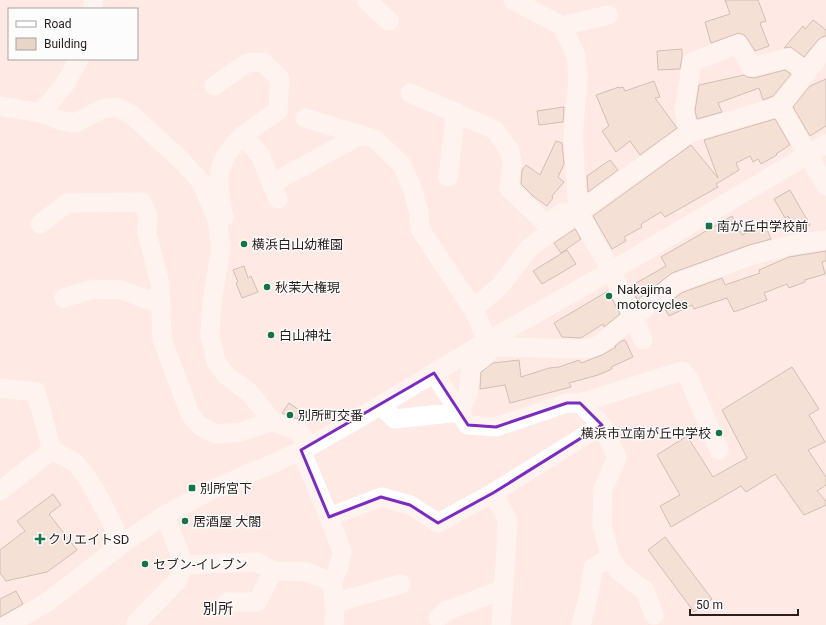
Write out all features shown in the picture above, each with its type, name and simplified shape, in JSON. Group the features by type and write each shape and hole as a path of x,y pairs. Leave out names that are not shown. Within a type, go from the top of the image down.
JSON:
{"street":[{"path":"366,0 389,21"},
{"path":"517,1 562,26 576,56 578,78 573,137 578,207 634,318 643,340"},
{"path":"562,26 608,15"},
{"path":"689,133 684,111 692,62 738,44 751,67 788,58 807,73"},
{"path":"410,93 495,130 510,151 512,163 509,188 546,224 578,207 689,133 780,106 826,47"},
{"path":"41,113 65,84 78,60"},
{"path":"214,86 247,62 263,62 280,79 278,111 250,130 235,144 228,153 220,169 219,184 224,217 217,219"},
{"path":"0,106 41,113 59,120 75,123 102,109 115,107 131,114 182,161 201,182 217,219 221,248 212,302 210,335 216,362 227,376 250,393 272,421 299,430 342,552 339,567 332,582 334,625"},
{"path":"780,106 826,186"},
{"path":"448,177 456,112"},
{"path":"305,118 375,139 402,165 417,206 420,229 472,309 488,343 482,359 471,366 468,394 459,412"},
{"path":"243,136 260,155 275,193 285,176 361,135"},
{"path":"8,625 46,603 122,544 165,515 213,490 305,449 381,406 434,373 488,343 826,144"},
{"path":"40,224 67,203 142,202 148,216 147,232 160,284 162,339 190,414 200,426 216,434 241,432 272,421"},
{"path":"472,309 499,287 530,247 578,207"},
{"path":"488,343 587,349 599,345 676,283 753,255 796,244 826,240"},
{"path":"64,298 93,289 122,290 161,305"},
{"path":"434,373 468,424 496,427 567,403 580,403 682,371 689,379 719,450"},
{"path":"0,388 36,392 52,450 74,463 81,470 92,486 122,544"},
{"path":"580,403 602,426 617,458 603,489 602,524 610,557 619,571 645,591 654,615"},
{"path":"381,406 395,419 459,412"},
{"path":"329,517 381,497 410,505 438,523 493,493 602,426"},
{"path":"3,484 52,450"},
{"path":"493,493 508,522 501,625"},
{"path":"136,625 136,623 178,581 184,565 165,515"},
{"path":"581,625 589,594 593,568 610,557"},
{"path":"184,565 257,562 273,571 307,572 332,582"},
{"path":"227,602 257,602 273,571"},
{"path":"334,603 401,584"},
{"path":"438,618 446,611 504,589"}],"highlighted area":[{"path":"434,373 468,425 496,427 567,403 580,403 602,425 493,493 438,523 410,505 381,497 329,517 301,450"}],"building":[{"path":"725,0 758,0 766,21 760,23 769,46 755,51 747,38 739,33 711,43 705,22 730,14"},
{"path":"813,20 826,30 826,36 818,40 804,57 791,47 784,48 803,26 805,29"},
{"path":"682,49 680,69 658,70 657,51"},
{"path":"785,70 791,74 773,96 763,100 759,88 718,103 722,112 697,119 695,111 699,85 744,75 754,78"},
{"path":"826,79 826,126 810,136 793,107 810,86"},
{"path":"654,81 660,97 655,98 677,128 640,155 630,141 616,152 602,131 609,126 596,95 619,87 623,87 625,91"},
{"path":"564,107 563,122 539,125 537,111"},
{"path":"775,119 790,145 776,154 777,155 761,164 758,159 753,162 750,156 736,163 739,170 716,184 718,187 665,217 661,212 641,224 642,227 624,237 626,241 612,249 593,216 691,145 718,178 704,140"},
{"path":"556,141 562,143 564,164 558,177 564,182 552,196 553,198 547,206 533,196 521,184 522,170 526,165 540,175"},
{"path":"610,160 618,170 588,192 587,176"},
{"path":"790,190 810,225 796,231 788,216 785,218 774,199"},
{"path":"732,216 742,235 760,225 762,227 765,225 771,239 749,245 672,273 637,300 631,286 666,266 661,257"},
{"path":"575,229 581,239 561,253 554,243"},
{"path":"567,250 576,264 542,284 533,271"},
{"path":"826,251 826,261 822,262 825,274 805,280 805,282 789,288 787,284 764,293 767,300 734,312 727,298 694,309 692,305 669,316 664,307 681,293 722,278 725,285 760,273 759,270 789,257"},
{"path":"244,266 248,278 251,276 258,292 242,298 233,270"},
{"path":"608,291 620,314 604,327 603,324 581,338 562,337 554,323"},
{"path":"625,340 633,357 598,375 569,383 571,387 510,403 505,385 480,389 481,372 493,363 519,360 521,377 579,360 581,363 602,355 616,347 615,346 621,341"},
{"path":"792,367 819,409 809,415 825,442 808,450 826,477 826,485 817,491 826,501 826,505 804,515 775,474 746,492 741,486 671,527 660,506 680,495 657,455 687,436 713,477 747,458 722,410"},
{"path":"289,403 302,412 297,419 282,413"},
{"name":"クリエイトSD","path":"53,494 61,505 49,514 77,550 47,572 6,581 0,573 0,550 25,531 17,521"},
{"path":"665,537 712,599 694,612 648,550"},
{"path":"16,591 23,604 0,617 0,599"}],"place":[{"name":"南が丘中学校前","path":"709,226"},
{"name":"横浜白山幼稚園","path":"244,244"},
{"name":"秋茉大権現","path":"267,287"},
{"name":"Nakajima motorcycles","path":"609,296"},
{"name":"白山神社","path":"271,335"},
{"name":"別所町交番","path":"290,415"},
{"name":"横浜市立南が丘中学校","path":"719,433"},
{"name":"別所宮下","path":"192,488"},
{"name":"居酒屋 大閤","path":"185,521"},
{"name":"クリエイトSD","path":"40,539"},
{"name":"セブン-イレブン","path":"145,564"}],"district":[{"name":"別所","path":"218,609"}]}
